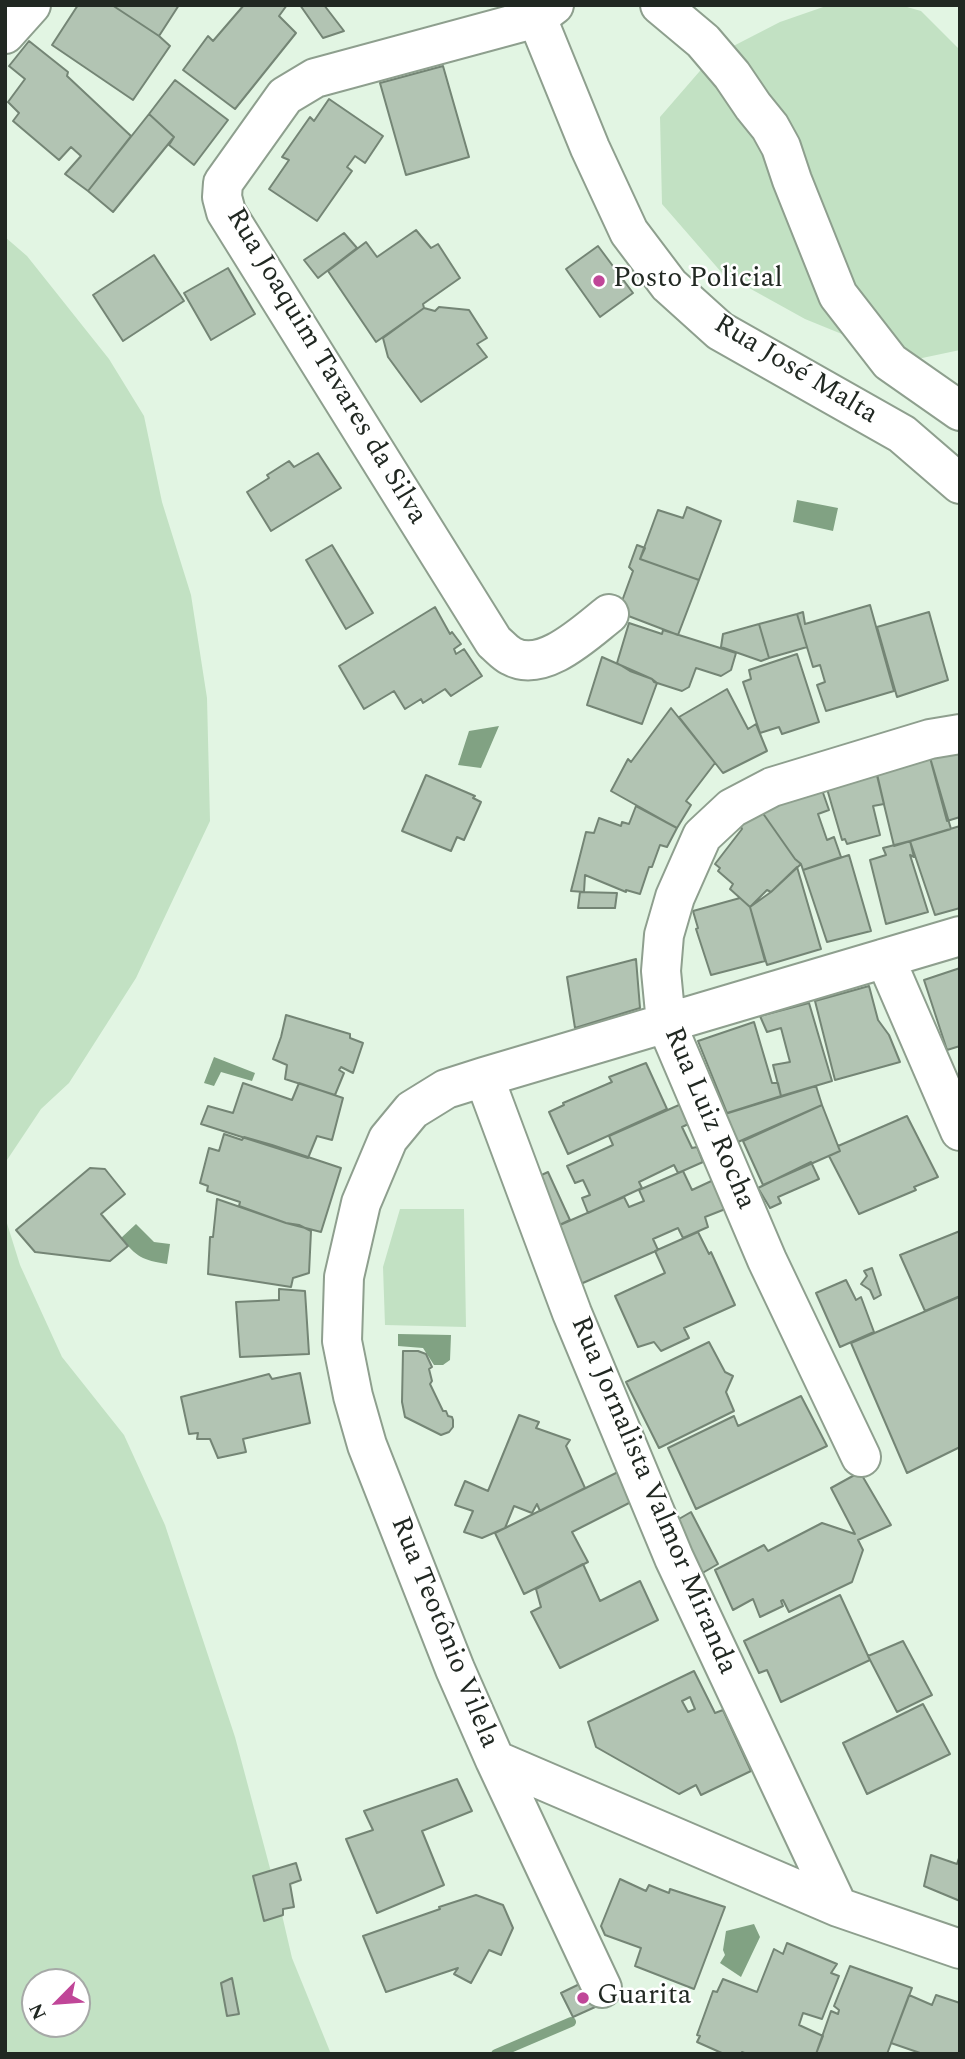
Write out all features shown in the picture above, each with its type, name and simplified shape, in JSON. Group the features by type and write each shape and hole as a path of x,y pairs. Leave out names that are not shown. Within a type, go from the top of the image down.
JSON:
{"street":[{"path":"5,34 31,5"},
{"name":"Rua José Malta","path":"660,5 703,41 733,75 770,127 781,147 838,295 846,306 890,362 960,411"},
{"name":"Rua José Malta","path":"540,9 590,148 629,233 669,285 720,331 902,434 960,485"},
{"name":"Rua Joaquim Tavares da Silva","path":"540,9 314,78 300,85 285,96 223,183 222,197 226,212 494,642 512,657 526,661 545,657 562,650 610,614"},
{"name":"Rua Luiz Rocha","path":"861,1457 768,1260 666,1023 661,971 664,934 675,897 702,836 732,808 772,787 930,739 960,734"},
{"name":"Rua Teotônio Vilela","path":"960,936 446,1089 412,1110 388,1139 361,1203 344,1278 342,1341 366,1445 455,1669 495,1760 838,1907 960,1949"},
{"path":"885,958 960,1131"},
{"name":"Rua Jornalista Valmor Miranda","path":"484,1077 572,1313 674,1558 838,1907"},
{"path":"495,1760 602,1989"}],"shaded area":[{"path":"829,5 900,5 921,11 960,50 960,350 908,361 805,319 722,273 662,204 660,117 712,57 780,22"},
{"path":"5,237 27,256 109,359 144,416 162,502 191,595 207,698 210,821 136,978 69,1083 41,1109 5,1163"},
{"path":"797,500 838,508 833,531 793,522"},
{"path":"499,726 481,768 458,765 469,731"},
{"path":"214,1057 255,1073 252,1081 221,1072 214,1086 204,1083"},
{"path":"400,1209 464,1209 466,1327 385,1325 383,1267"},
{"path":"5,1217 20,1265 62,1357 124,1435 165,1525 235,1737 292,1958 331,2054 5,2054"},
{"path":"136,1224 154,1242 170,1244 167,1264 141,1257 121,1238"},
{"path":"398,1334 451,1335 450,1360 443,1365 434,1365 423,1348 398,1346"},
{"path":"754,1924 760,1937 741,1977 720,1963 725,1955 723,1950 726,1931"}],"building":[{"path":"78,5 112,5 170,46 133,100 52,45"},
{"path":"112,5 179,5 159,36"},
{"path":"244,5 287,5 279,16 296,33 235,109 183,70 208,36 213,41"},
{"path":"300,5 324,5 344,31 323,38"},
{"path":"29,41 68,72 67,76 131,136 88,191 65,174 81,156 71,147 59,160 13,121 19,113 8,102 25,79 9,66"},
{"path":"443,66 469,157 406,175 380,83"},
{"path":"175,80 228,120 194,165 169,145 174,137 149,114"},
{"path":"329,99 383,136 365,163 355,156 347,167 352,171 317,221 269,189 289,160 282,157 310,117 314,121"},
{"path":"149,114 174,137 113,212 88,191"},
{"path":"416,230 431,248 438,244 460,278 376,342 328,271 366,242 377,257"},
{"path":"344,233 357,248 318,278 304,260"},
{"name":"Posto Policial","path":"598,246 633,293 600,317 566,269"},
{"path":"154,255 184,301 123,341 93,295"},
{"path":"228,268 255,314 211,340 184,293"},
{"path":"439,307 469,310 487,338 477,344 487,357 421,402 388,357 383,338 424,308 435,311"},
{"path":"318,453 341,488 271,531 247,492 289,461 294,467"},
{"path":"687,507 721,521 699,580 640,559 658,510 683,518"},
{"path":"332,545 373,613 346,629 306,560"},
{"path":"637,545 645,548 640,559 699,580 678,635 618,612 633,571 629,567"},
{"path":"870,605 894,691 826,711 817,685 825,682 820,665 813,667 797,614 803,612 805,624"},
{"path":"435,607 450,634 452,632 461,644 454,649 456,654 464,649 482,676 451,696 445,689 423,703 421,699 405,709 394,691 364,709 339,666"},
{"path":"929,612 948,680 897,697 877,627"},
{"path":"797,614 807,647 769,658 759,624"},
{"path":"629,623 662,634 663,630 736,653 731,670 721,676 696,668 689,687 682,691 630,671 617,663"},
{"path":"759,624 769,658 761,661 721,647 723,634"},
{"path":"797,654 819,722 782,734 779,727 760,733 743,682 751,679 749,670"},
{"path":"602,657 657,683 642,724 587,705"},
{"path":"727,689 748,729 756,724 767,751 723,773 679,717"},
{"path":"671,708 715,763 686,801 691,805 677,828 611,791 628,759 631,762"},
{"path":"960,745 960,817 947,821 929,754"},
{"path":"929,754 951,829 894,846 873,759"},
{"path":"877,774 884,804 873,806 880,835 847,844 845,839 842,840 825,782"},
{"path":"426,775 475,796 473,798 481,802 464,840 457,837 451,851 402,831"},
{"path":"821,787 829,810 818,814 827,840 834,837 841,857 803,870 762,812"},
{"path":"636,806 677,828 667,847 660,845 640,894 626,892 585,875 584,892 571,891 586,832 594,833 599,818 621,826 622,822 629,824"},
{"path":"762,812 801,864 750,907 730,889 733,884 718,871 720,868 715,864 742,829 740,825"},
{"path":"960,826 960,908 935,915 910,841"},
{"path":"910,841 914,857 910,855 928,912 886,924 870,860 886,855 883,848"},
{"path":"849,855 871,931 827,942 803,870"},
{"path":"797,867 821,949 767,965 750,907 771,892"},
{"path":"580,892 617,893 615,908 578,908"},
{"path":"740,898 750,907 765,961 711,975 693,911"},
{"path":"636,959 640,1008 575,1028 567,977"},
{"path":"960,968 960,1046 947,1050 924,980"},
{"path":"869,986 878,1020 889,1035 900,1062 835,1080 815,1001"},
{"path":"809,1003 832,1081 781,1096 773,1065 790,1062 781,1028 767,1032 760,1016"},
{"path":"286,1015 350,1034 350,1038 363,1043 353,1073 341,1067 339,1070 344,1073 335,1095 285,1079 287,1065 273,1059"},
{"path":"754,1022 772,1083 778,1083 781,1096 727,1113 698,1041"},
{"path":"646,1063 667,1109 568,1154 549,1112 564,1105 563,1103 612,1082 609,1077"},
{"path":"243,1083 292,1100 299,1083 343,1098 332,1140 317,1136 308,1158 201,1124 208,1106 233,1113"},
{"path":"816,1086 822,1105 738,1142 725,1114"},
{"path":"688,1101 697,1120 682,1127 692,1148 697,1147 703,1162 678,1173 674,1165 639,1182 642,1188 588,1213 582,1198 590,1195 583,1180 575,1183 567,1166 613,1145 609,1136"},
{"path":"822,1105 840,1151 763,1185 743,1141"},
{"path":"907,1116 938,1177 914,1187 916,1190 859,1214 829,1156 840,1151 838,1146"},
{"path":"224,1134 272,1145 341,1168 321,1232 286,1223 239,1206 240,1202 207,1191 208,1186 200,1183 209,1148 219,1151"},
{"path":"811,1162 819,1179 778,1197 781,1203 770,1208 758,1188"},
{"path":"90,1168 105,1169 125,1194 101,1214 128,1246 110,1261 35,1252 16,1230"},
{"path":"683,1171 692,1190 720,1177 733,1206 705,1217 708,1227 683,1238 678,1228 653,1239 658,1250 576,1286 553,1228 624,1197 629,1207 644,1201 639,1190"},
{"path":"548,1172 570,1220 553,1228 533,1179"},
{"path":"217,1199 311,1231 309,1273 293,1278 291,1287 208,1274 210,1237 213,1237"},
{"path":"960,1231 960,1296 925,1311 900,1255"},
{"path":"698,1232 709,1254 711,1252 735,1305 684,1328 689,1338 661,1351 654,1342 638,1347 615,1296 665,1273 655,1251"},
{"path":"872,1268 881,1295 874,1299 870,1290 861,1284 867,1276 864,1271"},
{"path":"846,1280 856,1300 861,1297 874,1332 840,1347 816,1293"},
{"path":"279,1289 305,1291 309,1354 240,1357 236,1302 279,1300"},
{"path":"959,1297 960,1447 907,1473 851,1343"},
{"path":"709,1342 725,1372 733,1376 726,1392 734,1411 659,1448 626,1382"},
{"path":"403,1351 426,1354 432,1367 429,1369 432,1381 430,1384 443,1411 453,1420 453,1427 449,1432 441,1435 405,1417 402,1402"},
{"path":"300,1373 310,1423 243,1439 246,1452 218,1458 210,1439 197,1439 198,1433 189,1434 181,1397 269,1374 272,1379"},
{"path":"801,1396 827,1446 696,1509 668,1448 734,1416 738,1426"},
{"path":"519,1415 539,1422 536,1428 570,1440 566,1446 585,1488 540,1511 537,1504 532,1513 514,1506 505,1528 482,1538 464,1532 473,1511 455,1505 465,1481 488,1491"},
{"path":"618,1472 631,1502 572,1532 588,1562 524,1594 495,1533"},
{"path":"860,1472 891,1525 858,1540 863,1550 852,1582 789,1612 783,1600 783,1606 760,1617 753,1599 733,1610 715,1570 764,1545 768,1551 822,1523 855,1534 831,1488"},
{"path":"691,1512 718,1564 699,1575 672,1523"},
{"path":"583,1564 600,1601 640,1581 658,1620 560,1668 531,1612 541,1607 536,1589"},
{"path":"840,1595 870,1660 781,1702 767,1670 759,1673 744,1641"},
{"path":"903,1641 932,1695 897,1712 868,1656"},
{"path":"694,1671 715,1713 723,1710 751,1771 701,1795 696,1785 679,1794 596,1747 588,1722"},
{"path":"690,1697 695,1709 688,1712 682,1701"},
{"path":"923,1704 950,1754 867,1794 843,1743"},
{"path":"457,1779 472,1811 422,1831 444,1885 377,1913 346,1839 373,1830 364,1811"},
{"path":"931,1855 957,1864 960,1855 960,1901 924,1886"},
{"path":"296,1863 301,1880 290,1884 294,1907 283,1909 283,1915 264,1921 253,1876"},
{"path":"620,1879 646,1891 649,1885 669,1893 670,1889 725,1907 694,1989 635,1966 641,1948 605,1935 601,1926"},
{"path":"476,1895 503,1905 513,1928 501,1955 489,1950 471,1983 454,1974 458,1968 386,1992 363,1936"},
{"path":"787,1943 837,1964 831,1973 839,1976 822,2019 803,2013 799,2025 823,2036 816,2054 724,2054 697,2042 713,1991 717,1992 723,1979 757,1992 774,1949 783,1954"},
{"path":"850,1966 912,1988 887,2054 816,2054 831,2011 838,2014 839,2010 834,2006"},
{"path":"232,1978 239,2014 227,2016 221,1983"},
{"name":"Guarita","path":"592,1978 604,2003 573,2017 561,1993"},
{"path":"909,1995 932,2005 936,1995 960,2003 960,2054 923,2054 891,2043"}],"waterway":[{"path":"496,2054 571,2022"}],"place":[{"name":"Posto Policial","path":"599,281"},
{"name":"Guarita","path":"583,1998"}]}
